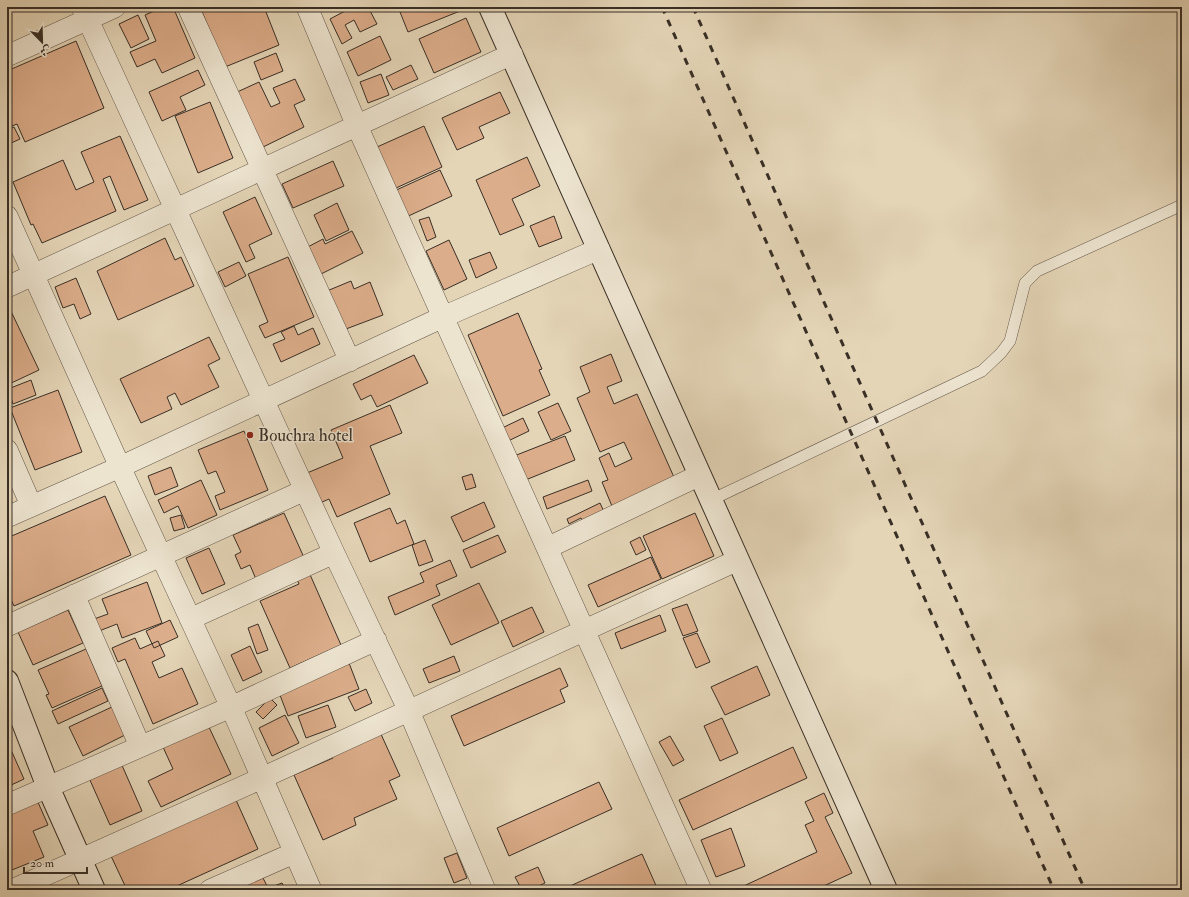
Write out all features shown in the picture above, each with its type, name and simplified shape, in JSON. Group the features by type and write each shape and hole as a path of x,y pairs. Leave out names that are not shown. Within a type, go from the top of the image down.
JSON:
{"main road":[{"path":"490,7 886,890"},
{"path":"7,681 13,717 48,787 94,890"}],"street":[{"path":"7,56 85,13 114,7"},
{"path":"188,7 350,361"},
{"path":"307,7 357,126 700,890"},
{"path":"85,13 263,401 409,711 485,890"},
{"path":"7,287 512,54"},
{"path":"7,216 160,555 231,707 311,890"},
{"path":"7,517 120,467 443,317 599,249"},
{"path":"7,450 32,506"},
{"path":"547,548 700,475"},
{"path":"7,626 305,490"},
{"path":"190,619 334,553"},
{"path":"12,890 262,778 738,560"},
{"path":"74,595 140,746"},
{"path":"7,805 231,707 376,640"},
{"path":"210,890 294,853"}],"lane":[{"path":"711,500 982,371 1001,353 1010,341 1026,283 1037,271 1182,205"}],"building":[{"path":"163,7 173,7 195,58 162,73 155,59 137,67 130,52 156,41 145,15"},
{"path":"200,7 264,7 279,45 225,67"},
{"path":"343,7 368,7 377,24 360,32 354,20 345,25 352,38 342,44 330,19 345,11"},
{"path":"398,7 458,7 460,11 408,32"},
{"path":"138,15 149,39 131,48 119,24"},
{"path":"466,18 481,52 434,73 419,39"},
{"path":"380,36 391,60 358,76 347,52"},
{"path":"76,41 104,108 25,142 17,124 7,128 7,71"},
{"path":"276,53 283,71 261,80 254,62"},
{"path":"411,65 418,79 393,90 386,77"},
{"path":"198,70 205,85 180,97 186,110 162,121 149,92"},
{"path":"381,74 389,95 368,103 360,82"},
{"path":"295,79 305,100 294,105 304,127 261,148 235,93 259,82 271,107 280,103 273,88"},
{"path":"500,92 510,113 479,127 484,138 457,150 442,118"},
{"path":"210,102 233,158 198,173 175,116"},
{"path":"424,126 442,167 396,188 377,147"},
{"path":"14,127 20,139 7,145 7,130"},
{"path":"120,136 148,200 124,210 110,176 103,179 116,211 42,243 33,224 31,225 13,182 63,160 76,190 94,182 81,152"},
{"path":"527,157 540,186 512,199 524,225 500,235 476,180"},
{"path":"333,161 344,186 293,208 282,184"},
{"path":"440,170 452,196 404,218 392,192"},
{"path":"255,197 272,234 249,245 255,258 246,262 223,212"},
{"path":"337,203 349,230 326,241 314,215"},
{"path":"554,216 562,238 539,247 530,226"},
{"path":"429,217 436,237 427,241 419,220"},
{"path":"352,231 363,253 315,277 302,250 323,239 325,244"},
{"path":"165,238 175,260 181,257 194,286 118,320 97,271"},
{"path":"449,240 467,279 444,290 426,251"},
{"path":"490,252 497,268 476,278 469,260"},
{"path":"288,257 314,317 265,338 259,326 268,322 248,274"},
{"path":"239,262 246,276 225,287 218,272"},
{"path":"76,278 91,314 80,319 74,304 63,308 55,287"},
{"path":"351,281 354,289 370,282 383,315 338,332 322,293"},
{"path":"9,307 39,370 7,385 7,308"},
{"path":"518,313 542,369 539,370 550,395 503,416 468,335"},
{"path":"294,326 298,335 313,328 320,344 281,362 273,344 285,339 281,332"},
{"path":"209,337 220,359 208,365 219,387 181,405 175,393 167,397 172,409 141,423 120,379"},
{"path":"611,354 622,381 607,387 614,404 637,394 677,484 614,511 602,482 608,480 599,458 609,453 615,467 632,459 624,442 600,452 577,398 590,392 580,367"},
{"path":"414,355 428,383 377,407 371,395 361,400 353,384"},
{"path":"31,380 36,395 13,404 8,389"},
{"path":"58,390 82,452 35,470 10,408"},
{"path":"558,403 571,431 551,440 538,412"},
{"path":"390,405 402,433 370,446 390,494 337,517 329,499 320,503 307,473 343,458 331,430"},
{"path":"523,418 529,431 506,442 500,429"},
{"path":"244,431 268,490 220,510 215,496 225,492 216,471 208,474 198,450"},
{"path":"565,436 575,460 523,481 514,456"},
{"path":"171,467 178,486 155,495 148,476"},
{"path":"472,474 476,487 466,490 462,477"},
{"path":"201,480 217,515 188,528 178,506 164,513 158,500"},
{"path":"588,480 592,491 547,509 543,497"},
{"path":"105,496 131,555 14,606 7,591 7,538"},
{"path":"484,502 495,527 463,542 451,517"},
{"path":"600,503 607,518 586,528 581,518 569,524 567,519"},
{"path":"390,508 397,524 405,520 414,544 370,562 354,523"},
{"path":"284,513 306,562 258,584 250,565 241,569 235,555 241,552 233,535"},
{"path":"695,513 714,556 662,579 643,536"},
{"path":"181,515 185,528 174,531 170,518"},
{"path":"498,535 506,552 471,568 463,550"},
{"path":"640,537 646,550 636,555 630,542"},
{"path":"425,540 433,561 419,566 412,545"},
{"path":"209,548 225,584 202,594 186,558"},
{"path":"651,557 661,579 598,607 588,585"},
{"path":"450,560 457,576 436,585 440,595 395,615 388,597 424,582 420,573"},
{"path":"308,570 341,645 290,668 260,601 299,584 295,575"},
{"path":"147,582 162,623 122,638 117,624 99,631 94,619 108,614 102,599"},
{"path":"479,583 499,623 451,645 432,605"},
{"path":"687,604 698,631 683,636 672,609"},
{"path":"532,607 544,632 513,647 501,621"},
{"path":"68,610 83,643 33,665 18,632"},
{"path":"660,615 666,631 621,649 615,633"},
{"path":"170,620 178,637 154,648 146,631"},
{"path":"258,624 268,650 257,654 248,628"},
{"path":"697,633 710,662 696,668 683,638"},
{"path":"135,638 140,649 158,641 165,656 152,662 159,678 182,668 198,704 153,724 125,659 118,662 112,648"},
{"path":"250,646 262,672 243,681 231,655"},
{"path":"86,649 102,686 52,708 46,695 49,694 38,670"},
{"path":"454,656 460,671 429,683 423,669"},
{"path":"349,663 359,689 288,716 278,690"},
{"path":"757,666 770,695 725,715 711,687"},
{"path":"560,668 568,686 560,690 565,702 464,746 451,716"},
{"path":"102,688 108,701 58,724 52,711"},
{"path":"366,689 372,703 355,711 348,697"},
{"path":"270,698 277,705 263,719 256,712"},
{"path":"328,705 336,727 306,738 298,716"},
{"path":"114,706 127,734 83,756 69,727"},
{"path":"285,715 299,743 272,756 259,728"},
{"path":"722,718 738,753 720,761 704,726"},
{"path":"208,725 231,774 161,807 148,781 173,769 163,747"},
{"path":"380,732 400,776 389,781 397,799 354,818 356,825 323,840 294,775 333,758 331,754"},
{"path":"670,736 684,760 673,766 659,742"},
{"path":"7,741 24,779 7,787"},
{"path":"793,747 807,778 693,830 679,800"},
{"path":"121,763 142,811 110,825 89,778"},
{"path":"599,782 612,809 509,856 497,828"},
{"path":"824,793 833,813 825,817 852,873 815,890 735,890 817,852 805,825 814,821 805,802"},
{"path":"37,800 48,825 33,831 44,857 7,872 7,813"},
{"path":"236,800 258,849 168,890 127,890 111,856"},
{"path":"731,828 745,866 716,877 701,840"},
{"path":"457,853 467,878 454,883 444,858"},
{"path":"642,854 658,890 639,890 637,886 629,890 561,890"},
{"path":"538,867 545,883 530,890 522,890 515,877"},
{"path":"258,868 269,890 226,890"},
{"path":"282,883 286,890 276,890 274,886"}],"railway":[{"path":"662,7 1054,890"},
{"path":"693,7 1085,890"}],"place":[{"name":"Bouchra hotel","path":"250,435"}]}
